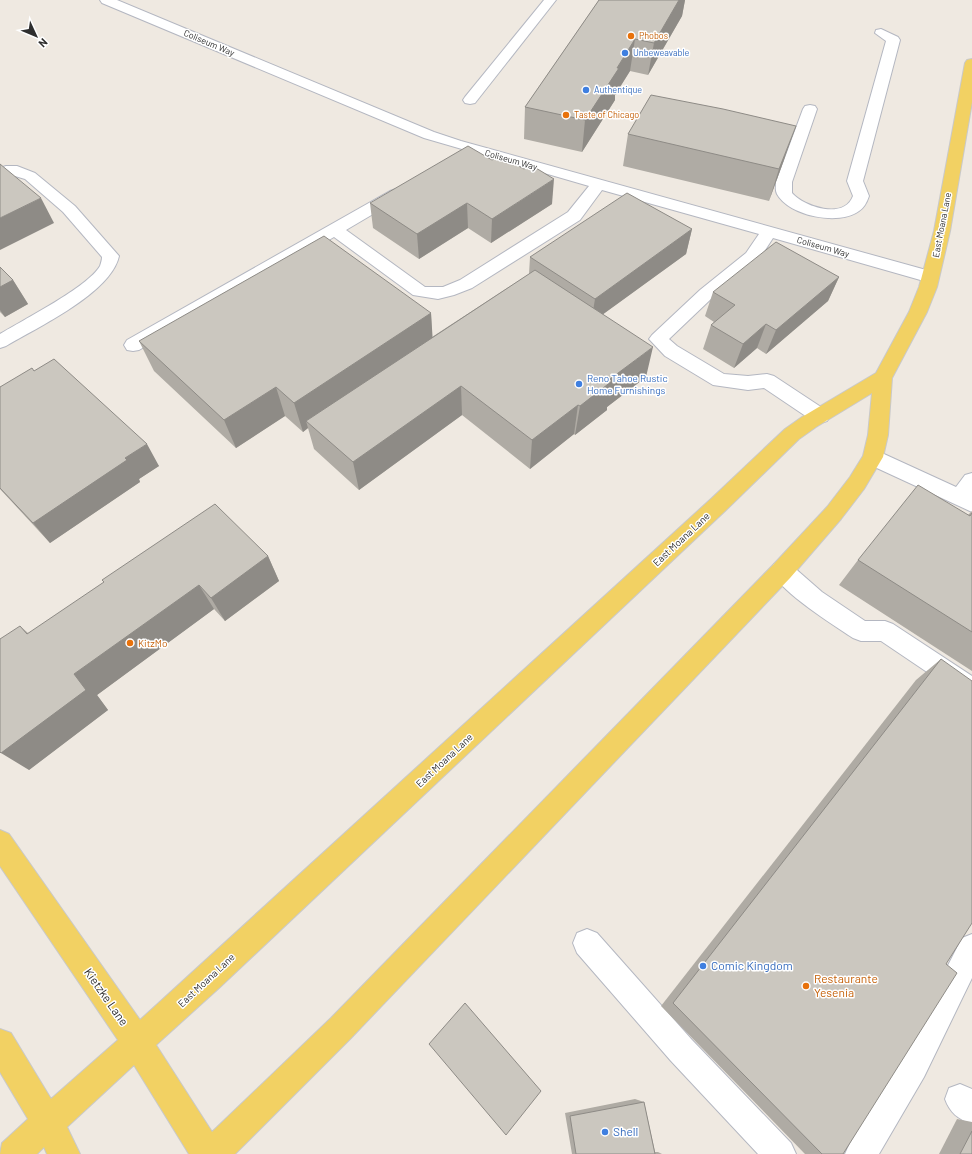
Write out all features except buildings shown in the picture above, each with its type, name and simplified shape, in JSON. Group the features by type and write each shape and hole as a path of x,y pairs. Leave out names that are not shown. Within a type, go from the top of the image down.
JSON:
{"main road":[{"name":"East Moana Lane","path":"212,1154 342,1028 782,571 834,513 857,483 873,457 878,435 883,378 918,312 931,277 942,231 971,70"},
{"name":"East Moana Lane","path":"13,1154 138,1043 719,504 792,434 883,378"},
{"name":"Kietzke Lane","path":"0,843 138,1043 207,1154"},
{"path":"0,1044 48,1123 64,1154"}],"street":[{"name":"Coliseum Way","path":"106,0 429,134 470,148 931,277"},
{"path":"470,100 550,0"},
{"path":"810,109 784,182 784,193 791,202 822,213 838,214 850,211 858,203 861,196 855,181 893,40 881,33"},
{"path":"452,161 470,148"},
{"path":"0,173 6,171 16,171 30,176 69,209 111,256 107,269 95,282 0,342"},
{"path":"334,229 419,291 432,295 447,292 466,284 574,216 600,184"},
{"path":"133,345 409,187"},
{"path":"769,232 752,257 706,294 658,339 671,351 720,380 748,383 767,381 820,416"},
{"path":"873,457 966,501 972,481"},
{"path":"782,571 814,599 861,630 885,631 972,689"},
{"path":"587,943 635,999 748,1123 780,1154"},
{"path":"861,1154 913,1066 972,948"}],"place":[{"name":"Phobos","path":"631,36"},
{"name":"Unbeweavable","path":"625,53"},
{"name":"Authentique","path":"586,90"},
{"name":"Taste of Chicago","path":"566,115"},
{"name":"Reno Tahoe Rustic Home Furnishings","path":"579,384"},
{"name":"KitzMo","path":"130,643"},
{"name":"Comic Kingdom","path":"703,966"},
{"name":"Restaurante Yesenia","path":"806,986"},
{"name":"Shell","path":"605,1132"}]}
